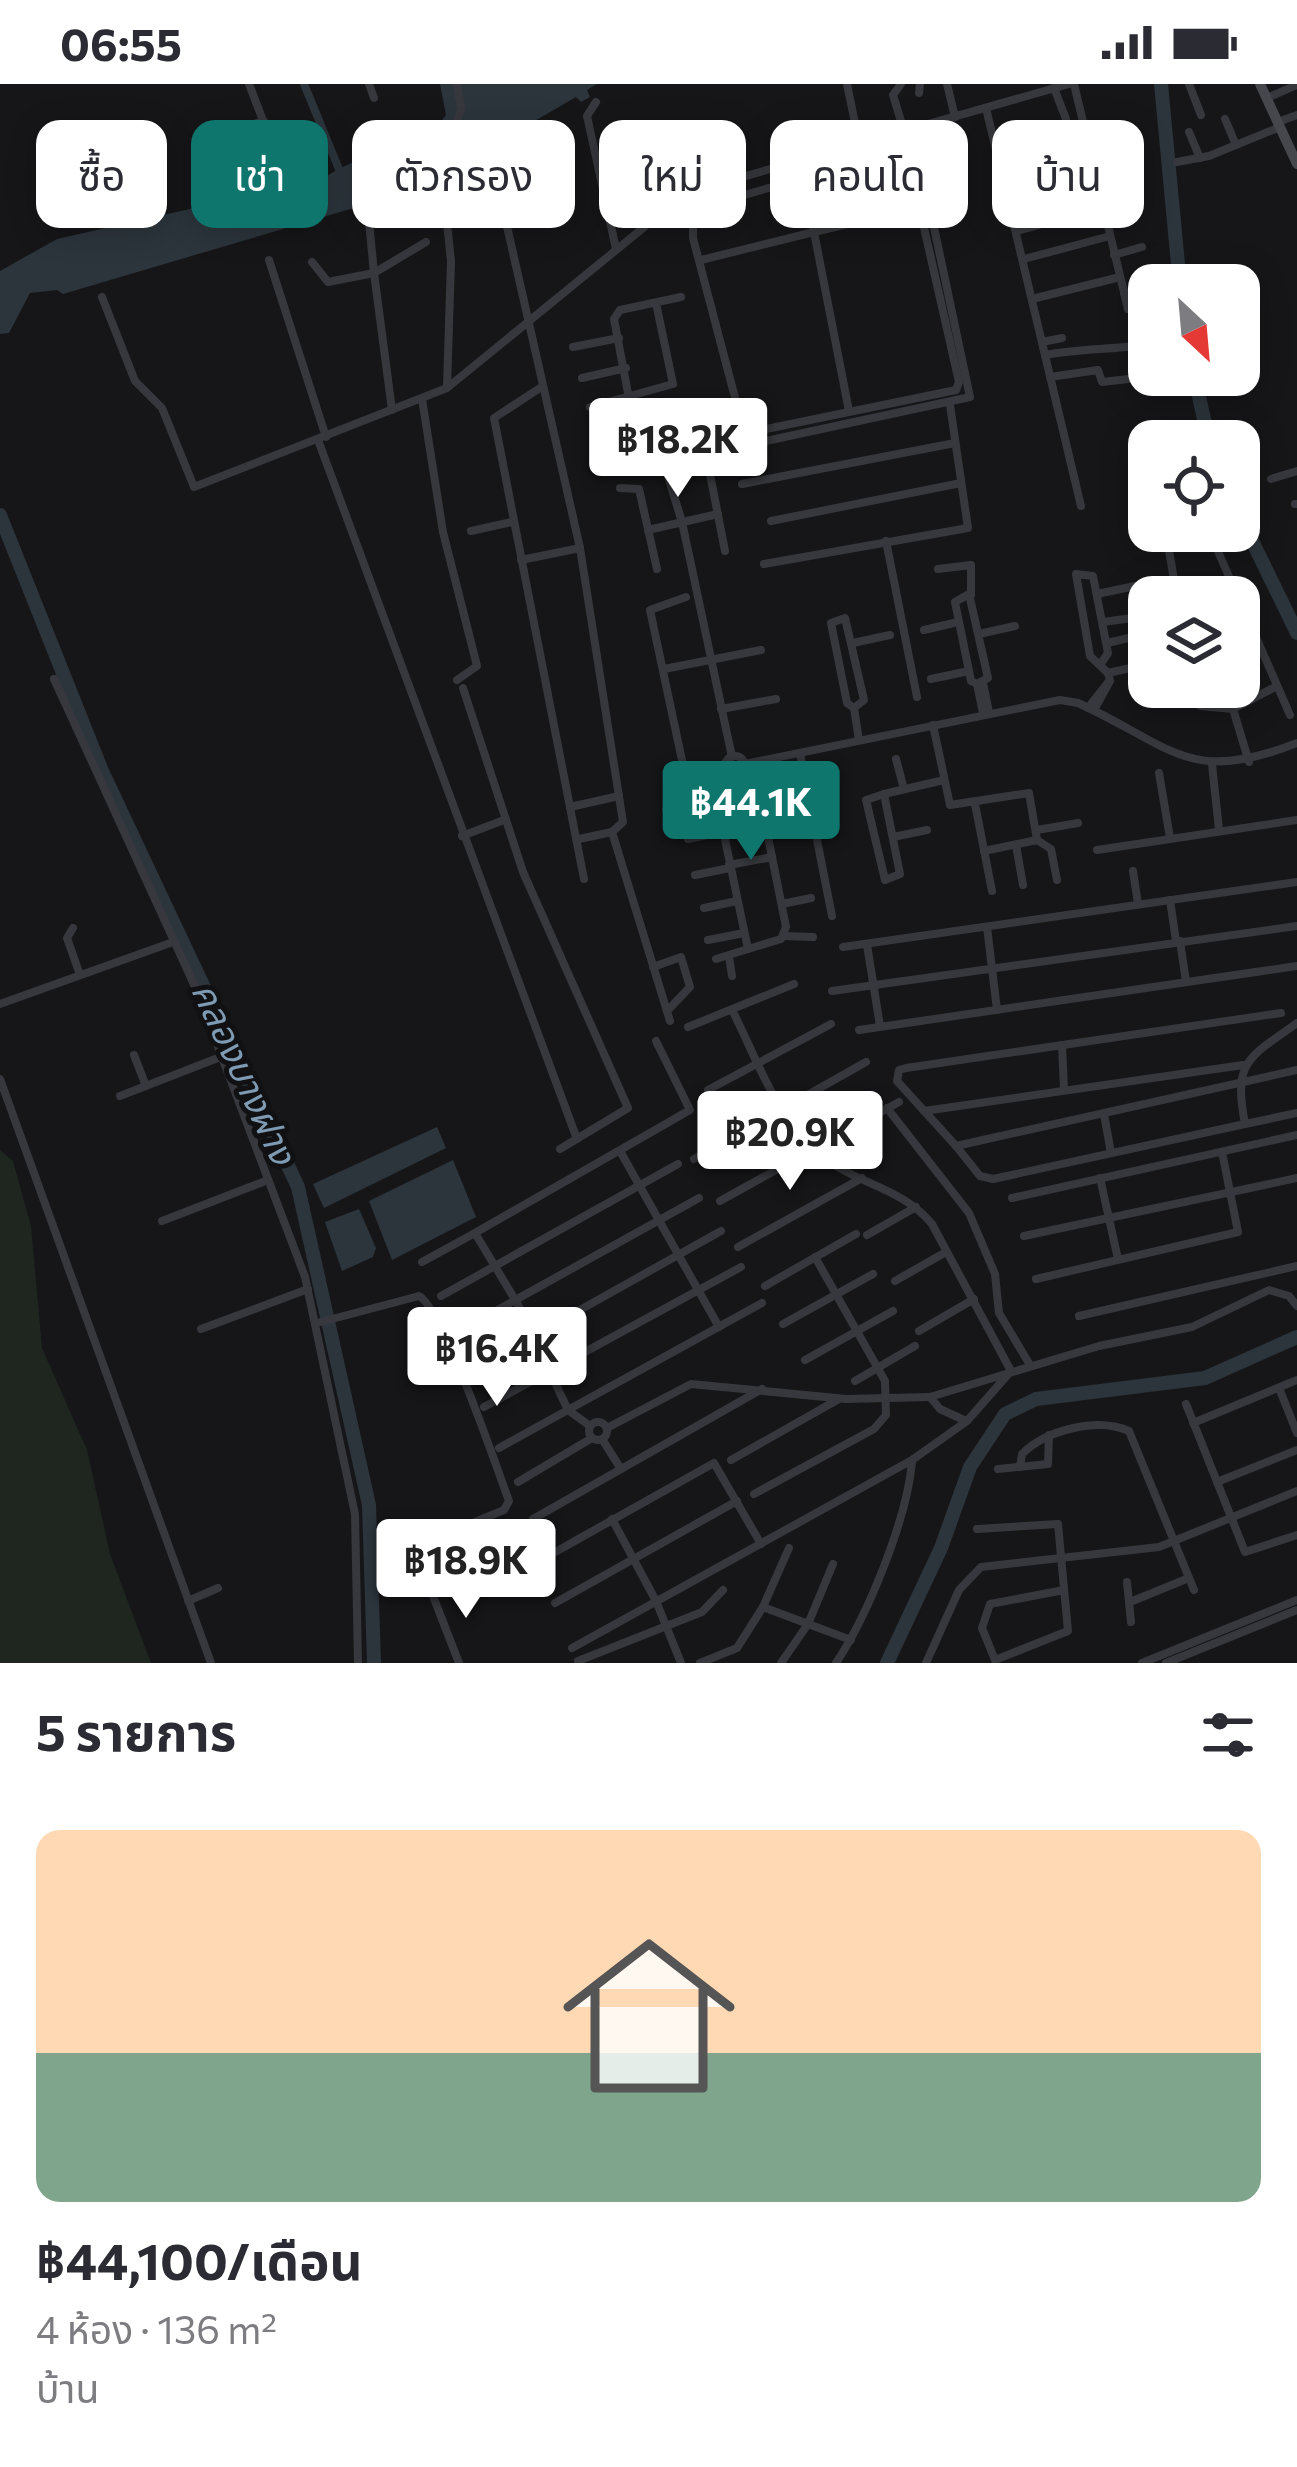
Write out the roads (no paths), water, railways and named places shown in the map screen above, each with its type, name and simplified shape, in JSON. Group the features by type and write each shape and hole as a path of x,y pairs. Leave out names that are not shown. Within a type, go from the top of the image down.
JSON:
{"street":[{"path":"249,84 263,120"},
{"path":"369,84 374,98"},
{"path":"447,388 452,261 442,176 461,108 457,84"},
{"path":"847,84 854,120"},
{"path":"901,84 893,95 904,120"},
{"path":"950,84 958,116"},
{"path":"1015,84 1022,98"},
{"path":"944,120 1071,84 1081,120"},
{"path":"1190,84 1201,115"},
{"path":"1260,84 1297,164"},
{"path":"1267,98 1297,85"},
{"path":"1054,88 1066,119"},
{"path":"596,102 587,116 616,248"},
{"path":"986,108 992,132"},
{"path":"1177,162 1236,145 1297,115"},
{"path":"1225,119 1236,145"},
{"path":"1189,132 1200,158"},
{"path":"102,297 135,381 162,408 194,487 447,388 528,327 686,193 770,169"},
{"path":"770,189 700,211 693,219 693,238 743,428 752,432 947,395 958,382 923,228"},
{"path":"370,228 392,410"},
{"path":"509,228 540,388 580,548 623,823 612,832 579,839"},
{"path":"813,228 849,412"},
{"path":"701,260 831,228"},
{"path":"738,446 950,405 970,395 931,228"},
{"path":"1016,228 1081,506"},
{"path":"1017,231 1028,228"},
{"path":"1108,228 1128,309"},
{"path":"1024,260 1110,236"},
{"path":"312,262 328,282 374,273 426,242"},
{"path":"1114,255 1142,247"},
{"path":"269,260 322,438 463,836 577,1138"},
{"path":"1032,299 1120,277"},
{"path":"1124,293 1128,293"},
{"path":"681,297 616,314 633,420 666,470 682,522 732,757 726,770 739,774"},
{"path":"590,407 673,384 656,303"},
{"path":"573,347 619,338"},
{"path":"1042,342 1062,338"},
{"path":"1045,355 1128,346"},
{"path":"582,378 626,368"},
{"path":"1050,377 1099,370 1102,382 1128,379"},
{"path":"540,388 494,418 584,879"},
{"path":"422,399 443,532 477,666 460,684 504,820 628,1108 560,1149"},
{"path":"764,564 968,528 950,405"},
{"path":"742,484 956,443"},
{"path":"707,459 725,551"},
{"path":"1271,479 1297,471"},
{"path":"771,521 961,483"},
{"path":"620,488 639,489 657,569"},
{"path":"648,530 718,514"},
{"path":"471,531 512,522"},
{"path":"886,541 917,697"},
{"path":"521,560 580,548"},
{"path":"938,569 971,565 971,595 988,678 980,684"},
{"path":"1100,665 1108,658 1097,593 1091,573 1074,575 1090,656 1109,676"},
{"path":"1097,593 1128,587"},
{"path":"971,595 956,600 958,622 969,670 980,684 986,713"},
{"path":"683,765 650,609 686,597"},
{"path":"854,708 864,700 848,619 832,621 847,703 854,708 860,740"},
{"path":"1102,622 1128,619"},
{"path":"924,630 958,622"},
{"path":"980,634 1015,626"},
{"path":"853,643 890,635"},
{"path":"1107,643 1128,638"},
{"path":"1260,648 1290,715"},
{"path":"664,669 761,650"},
{"path":"931,679 969,670"},
{"path":"1091,709 1109,676 1128,670"},
{"path":"54,679 223,1056 308,1289 355,1514 358,1663"},
{"path":"1222,708 1233,709 1277,686"},
{"path":"721,709 776,699"},
{"path":"732,757 745,764 1060,700 1091,709 1176,756 1212,764 1249,762 1297,743"},
{"path":"1233,709 1249,762"},
{"path":"933,725 950,806 1029,793 1037,835 1051,849 1057,880"},
{"path":"800,753 832,916"},
{"path":"896,759 904,789"},
{"path":"739,774 745,764"},
{"path":"1212,764 1219,830"},
{"path":"1160,773 1169,838"},
{"path":"739,774 745,790 761,802 782,904 783,936"},
{"path":"884,794 900,876 885,880 866,799 884,794 904,789 944,780"},
{"path":"719,810 745,790"},
{"path":"570,807 619,796"},
{"path":"666,810 710,801 719,810 748,949"},
{"path":"719,810 761,802"},
{"path":"975,804 992,890"},
{"path":"463,836 504,820"},
{"path":"1097,850 1297,820"},
{"path":"985,851 1078,823"},
{"path":"874,836 927,830"},
{"path":"612,832 653,967 669,1016 689,985 681,957 653,967"},
{"path":"688,839 722,832"},
{"path":"1016,845 1023,885"},
{"path":"695,875 772,857"},
{"path":"1133,871 1138,904"},
{"path":"843,947 1297,882"},
{"path":"782,904 811,898"},
{"path":"1170,900 1186,982"},
{"path":"704,908 737,901"},
{"path":"832,991 1297,926"},
{"path":"986,927 998,1010"},
{"path":"74,928 67,938 80,975"},
{"path":"708,940 745,933"},
{"path":"716,959 783,936 813,937"},
{"path":"0,1004 173,942"},
{"path":"867,945 880,1027"},
{"path":"729,958 732,976"},
{"path":"859,1030 1297,966"},
{"path":"688,1027 794,984"},
{"path":"732,1010 783,1109 814,1148 917,1206 1011,1371"},
{"path":"1281,1013 899,1070 897,1081 980,1176 993,1179 1297,1112"},
{"path":"924,1111 1244,1065 1297,1023"},
{"path":"708,1090 831,1024"},
{"path":"422,1262 690,1110 656,1041"},
{"path":"1062,1046 1064,1089"},
{"path":"134,1055 146,1086"},
{"path":"120,1096 223,1056"},
{"path":"694,1159 866,1062"},
{"path":"1244,1065 1238,1084 1246,1124"},
{"path":"956,1146 1297,1070"},
{"path":"0,1079 211,1663"},
{"path":"720,1201 898,1102"},
{"path":"887,1108 969,1213 995,1274 999,1312 1030,1365"},
{"path":"1104,1114 1112,1153"},
{"path":"1012,1198 1297,1135"},
{"path":"619,1150 719,1327"},
{"path":"1036,1279 1237,1233 1222,1152"},
{"path":"441,1296 678,1164"},
{"path":"738,1247 863,1178"},
{"path":"1100,1178 1118,1259"},
{"path":"1024,1236 1297,1178"},
{"path":"162,1222 268,1180"},
{"path":"456,1333 699,1198"},
{"path":"765,1286 917,1206"},
{"path":"470,1371 721,1232"},
{"path":"475,1233 534,1336 568,1410 590,1426 621,1469"},
{"path":"896,1281 946,1252"},
{"path":"754,1494 874,1429 886,1415 885,1381 815,1257"},
{"path":"1079,1316 1297,1265"},
{"path":"484,1407 741,1268"},
{"path":"783,1324 873,1274"},
{"path":"201,1329 308,1289"},
{"path":"518,1482 691,1384 840,1398 930,1397 1030,1365 1192,1327 1269,1290 1289,1296 1297,1306"},
{"path":"317,1323 419,1296 427,1299 509,1501 504,1510 414,1547 459,1663"},
{"path":"919,1331 974,1299"},
{"path":"499,1448 762,1303"},
{"path":"805,1360 892,1311"},
{"path":"982,1320 999,1312"},
{"path":"855,1381 915,1346"},
{"path":"572,1648 912,1460 967,1421 1011,1371"},
{"path":"1193,1423 1297,1380"},
{"path":"533,1519 764,1388"},
{"path":"1279,1388 1297,1433"},
{"path":"930,1397 940,1409 967,1421"},
{"path":"730,1460 840,1398"},
{"path":"1186,1404 1246,1554 1297,1535"},
{"path":"590,1426 597,1421 607,1428"},
{"path":"1020,1467 1022,1454 1049,1433 1107,1427 1129,1431 1194,1590"},
{"path":"998,1469 1049,1462 1049,1433"},
{"path":"1217,1482 1297,1450"},
{"path":"836,1663 851,1640 910,1489 912,1460"},
{"path":"541,1560 714,1462 760,1544"},
{"path":"926,1663 970,1574 994,1564 1124,1552 1174,1541 1297,1491"},
{"path":"555,1603 736,1501"},
{"path":"612,1519 656,1601 681,1663"},
{"path":"976,1529 1055,1522 1060,1556 1064,1590 1068,1631 993,1658 982,1628 990,1604 1064,1590"},
{"path":"700,1663 736,1648 764,1607 789,1548"},
{"path":"781,1663 808,1624 833,1564"},
{"path":"1130,1602 1189,1578"},
{"path":"1127,1582 1131,1622"},
{"path":"188,1601 218,1588"},
{"path":"578,1661 668,1629 702,1612 723,1590"},
{"path":"1166,1663 1297,1600"},
{"path":"764,1607 851,1640"},
{"path":"1142,1663 1297,1610"},
{"path":"932,1650 937,1663"}],"waterway":[{"path":"304,84 341,174"},
{"path":"1161,84 1178,264"},
{"path":"1199,396 1204,420"},
{"name":"คลองบางฝาง","path":"0,515 102,771 298,1187 369,1505 374,1663"},
{"path":"1258,552 1297,633"},
{"path":"887,1663 941,1548 970,1467 1005,1414 1036,1399 1205,1378 1297,1337"}]}
